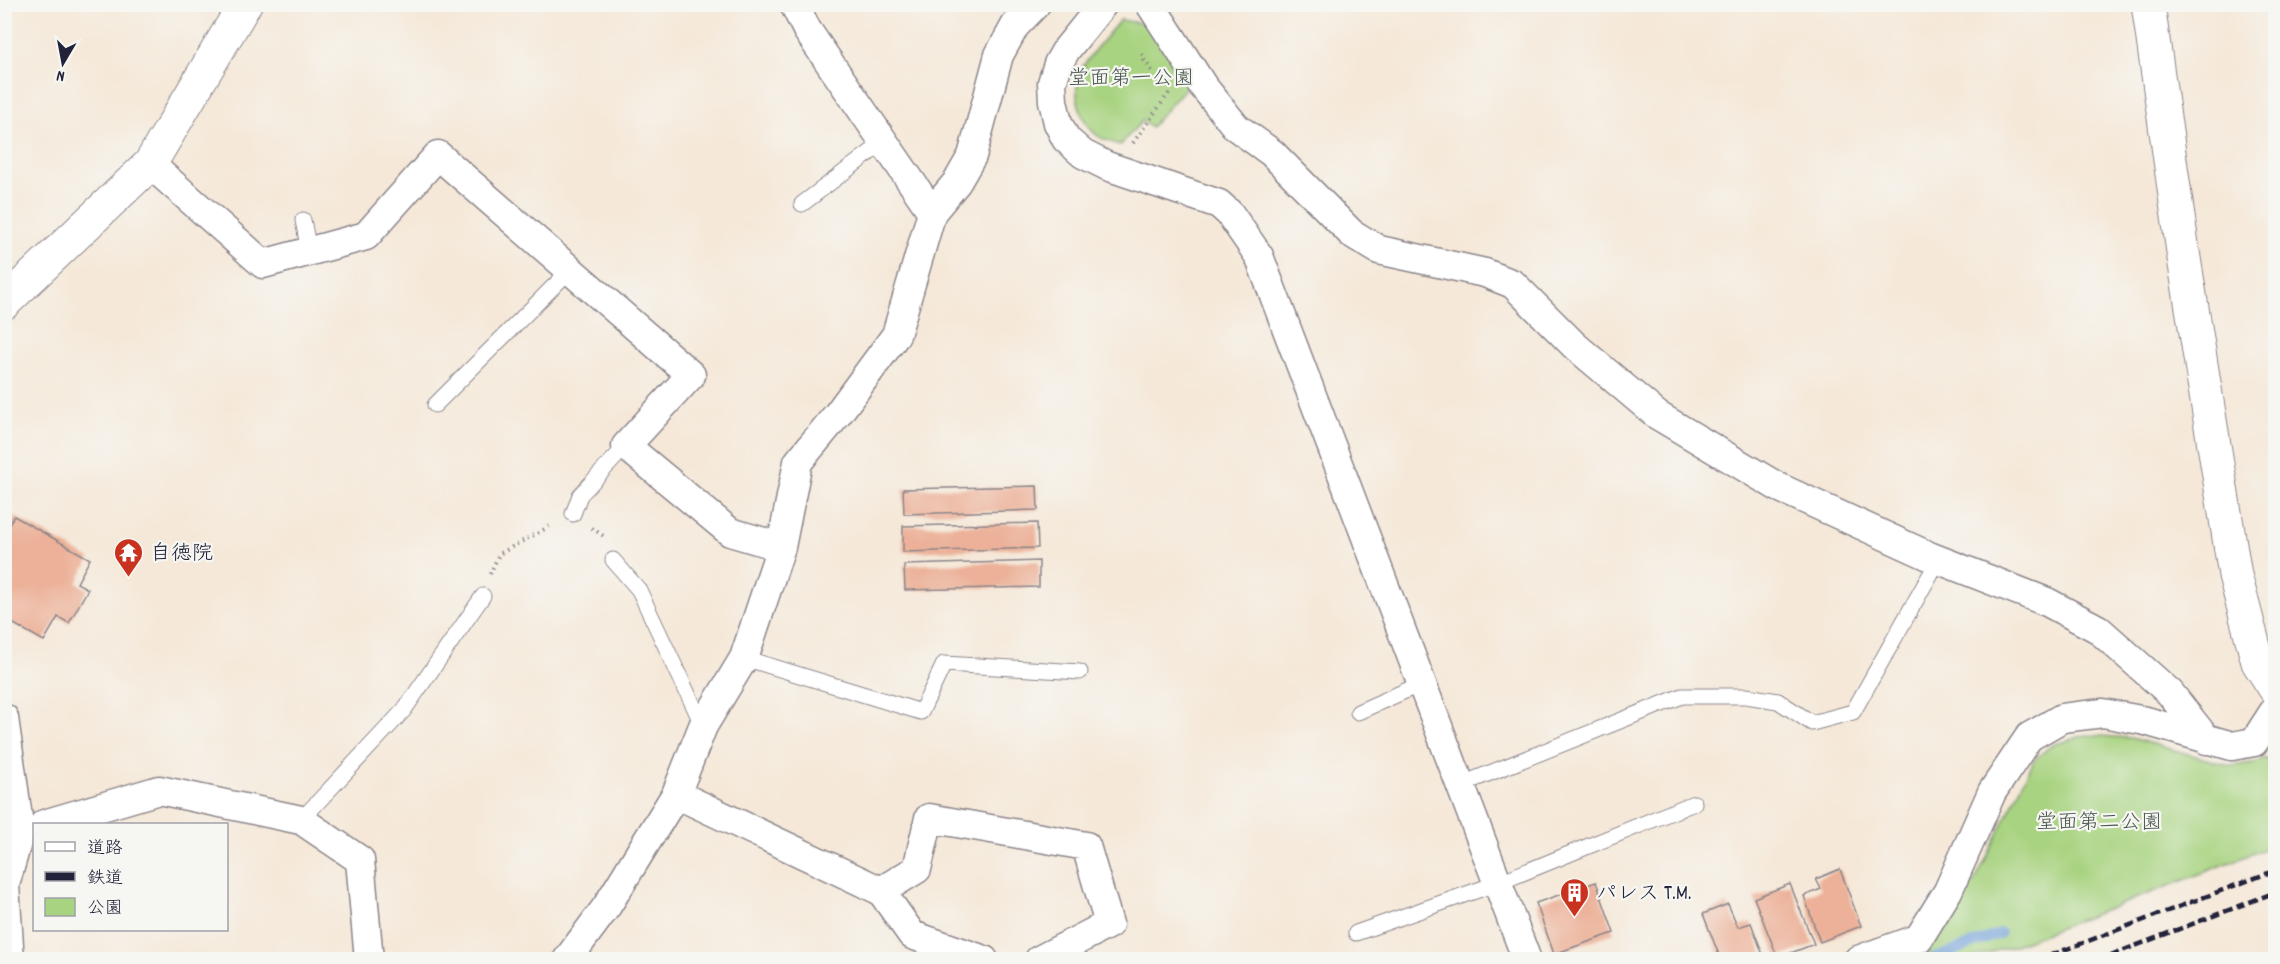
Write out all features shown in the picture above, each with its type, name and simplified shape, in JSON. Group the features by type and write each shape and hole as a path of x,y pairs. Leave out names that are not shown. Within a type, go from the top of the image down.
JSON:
{"street":[{"path":"4,303 150,164 245,4"},
{"path":"794,4 807,30 932,212"},
{"path":"567,960 607,906 676,794 703,726 744,658 781,547 798,462 837,415 896,335 932,212 957,182 972,156 999,55 1015,26 1036,4"},
{"path":"1103,4 1066,50 1058,64 1052,83 1058,123 1066,139 1083,154 1107,166 1219,204 1230,214 1258,256 1527,960"},
{"path":"1150,4 1203,86 1236,127 1272,153 1351,233 1379,250 1485,273 1513,284 1574,345 1657,415 1778,487 1939,559 2047,602 2098,629 2170,693 2207,740"},
{"path":"2148,4 2183,252 2235,575 2258,662 2276,690"},
{"path":"150,164 263,264 366,236 438,155 691,375 626,446 730,532 781,547"},
{"path":"1858,960 1919,938 1948,891 1992,792 2029,737 2062,718 2103,713 2146,721 2232,746 2254,741 2276,708"},
{"path":"4,718 33,828 5,885 10,960"},
{"path":"50,823 159,790 301,820 360,860 369,960"},
{"path":"676,794 881,891 912,934 984,960"},
{"path":"881,891 918,869 929,818 1086,846 1109,924 1039,960"}],"lane":[{"path":"802,204 884,142"},
{"path":"303,220 309,251"},
{"path":"435,405 570,270"},
{"path":"573,514 580,495 626,446"},
{"path":"1460,785 1682,696 1746,696 1778,701 1812,723 1853,712 1939,559"},
{"path":"613,560 639,590 703,726"},
{"path":"301,820 404,710 483,596"},
{"path":"744,658 921,712 944,664 1080,672"},
{"path":"1358,712 1423,683"},
{"path":"1356,933 1498,884 1694,803"}],"path":[{"path":"1134,142 1170,92 1165,87"},
{"path":"483,596 484,587 499,554 573,514 608,539 613,560"}],"green space":[{"name":"堂面第一公園","path":"1120,20 1148,24 1189,84 1151,127 1142,121 1120,145 1098,136 1086,123 1079,105 1077,85 1082,68"},
{"name":"堂面第二公園","path":"2086,735 2131,738 2231,766 2258,762 2265,758 2275,766 2275,845 2010,947 1968,959 1924,959 1977,877 2034,760 2052,745"}],"building":[{"path":"1037,486 1038,510 904,514 903,489"},
{"path":"14,516 90,559 77,583 88,589 69,623 58,617 44,641 5,619 5,533"},
{"path":"1037,523 1038,548 903,552 903,526"},
{"path":"1039,561 1039,587 905,590 904,565"},
{"path":"1840,869 1861,926 1820,942 1804,896 1821,889 1816,879"},
{"name":"パレス T.M.","path":"1596,882 1614,933 1554,954 1536,903"},
{"path":"1790,884 1814,944 1778,958 1754,898"},
{"path":"1728,904 1738,927 1751,923 1765,960 1721,960 1703,914"}],"waterway":[{"path":"1930,960 2001,933"}],"railway":[{"path":"2038,960 2276,870"},
{"path":"2098,960 2276,892"}],"place":[{"name":"自徳院","path":"129,578"},
{"name":"パレス T.M.","path":"1575,918"}]}
